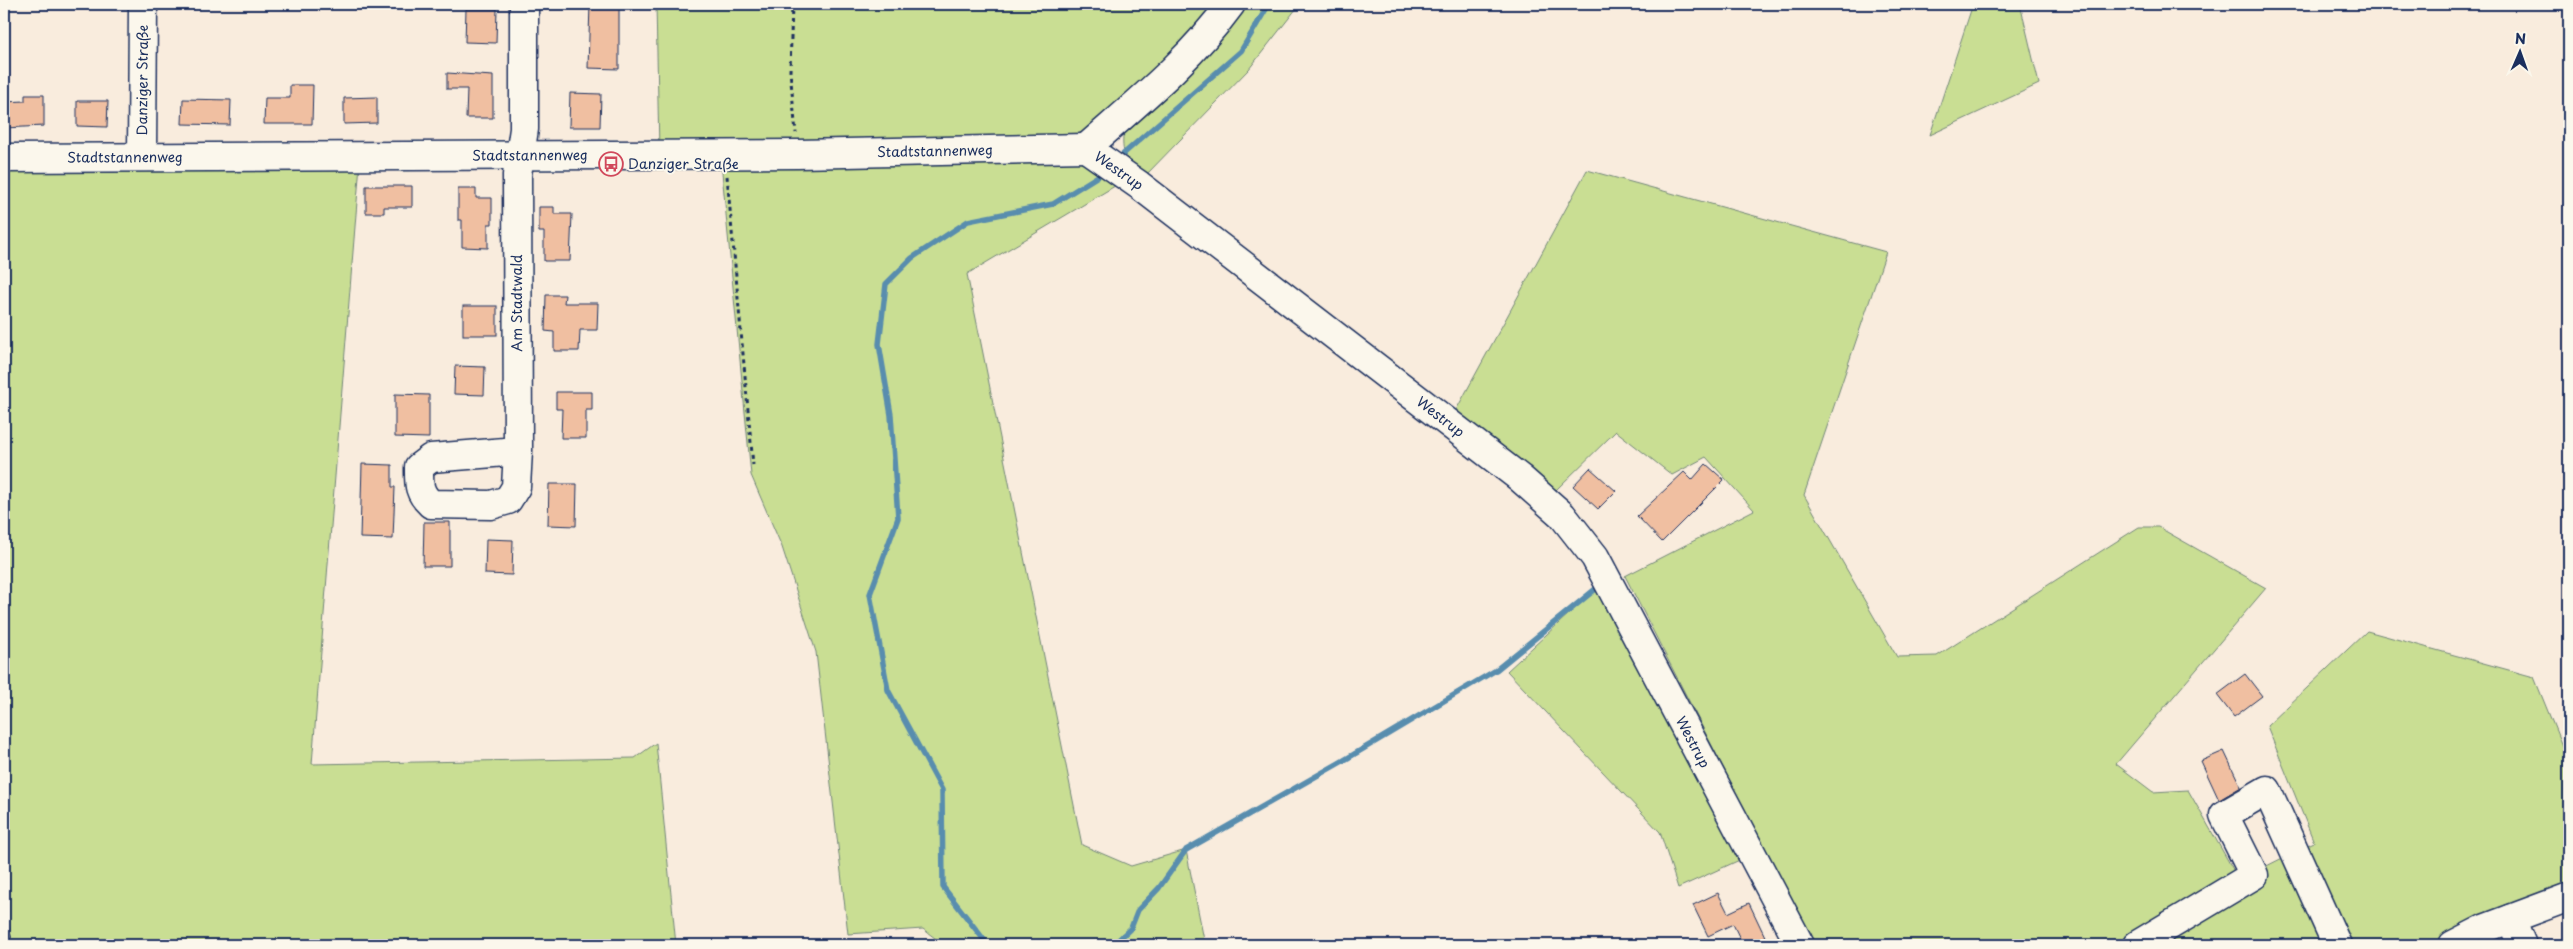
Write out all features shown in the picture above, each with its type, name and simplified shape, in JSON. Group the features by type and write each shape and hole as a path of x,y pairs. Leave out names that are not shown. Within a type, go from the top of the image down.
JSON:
{"street":[{"name":"Danziger Straße","path":"142,156 143,4"},
{"name":"Am Stadtwald","path":"518,451 517,175 524,129 524,4"},
{"name":"Westrup","path":"1231,4 1209,34 1176,69 1086,148 1139,185 1466,436 1562,515 1581,535 1616,592 1741,836 1800,945"},
{"name":"Stadtstannenweg","path":"4,158 798,154 1086,148"},
{"path":"2137,945 2254,875 2224,815 2267,790 2337,945"},
{"path":"2453,945 2486,928 2569,897"},
{"path":"2511,919 2522,945"}],"path":[{"path":"792,4 790,71 798,154"},
{"path":"725,153 753,465"},
{"path":"4,911 12,945"}],"green space":[{"path":"656,4 1218,4 1171,64 1096,128 1071,138 659,151"},
{"path":"1240,4 1300,4 1249,69 1145,176 1126,156 1123,145 1124,129"},
{"path":"1973,4 2020,4 2039,84 1930,135"},
{"path":"1081,158 1120,183 967,274 1082,845 1131,866 1186,850 1205,945 944,945 923,929 848,934 816,652 782,547 751,475 721,162"},
{"path":"360,164 312,764 635,758 656,743 676,945 4,945 4,165"},
{"path":"1587,170 1886,252 1804,495 1897,657 1937,656 2139,527 2158,527 2266,588 2116,764 2153,792 2188,790 2239,880 2314,842 2267,726 2367,631 2534,677 2562,746 2569,746 2569,884 2447,945 1814,945 1625,576 1754,510 1706,457 1672,475 1616,431 1556,490 1455,412"},
{"path":"1598,587 1744,858 1678,888 1660,832 1507,671"}],"building":[{"path":"590,4 619,4 619,69 588,68"},
{"path":"466,9 497,9 496,43 465,42"},
{"path":"447,73 493,76 493,118 466,118 467,89 447,89"},
{"path":"290,85 313,85 312,124 264,124 265,98 290,98"},
{"path":"570,93 601,94 600,127 569,127"},
{"path":"25,95 44,95 44,126 4,128 4,102 25,101"},
{"path":"377,97 377,123 344,124 344,98"},
{"path":"183,99 231,100 230,125 182,124"},
{"path":"77,101 108,101 107,127 77,126"},
{"path":"366,186 412,186 412,207 384,207 384,213 366,213"},
{"path":"458,189 476,189 476,198 492,198 492,224 488,224 488,248 462,247 462,220 458,220"},
{"path":"539,207 554,207 554,214 572,214 570,261 544,261 544,232 539,232"},
{"path":"546,295 565,295 564,303 598,303 597,330 580,330 579,351 554,351 554,332 545,331"},
{"path":"463,306 497,306 497,335 463,335"},
{"path":"455,366 485,367 484,395 454,394"},
{"path":"556,392 592,392 592,410 586,410 586,438 561,438 562,409 556,409"},
{"path":"395,394 429,395 429,438 395,437"},
{"path":"362,464 392,465 392,487 395,487 393,539 360,538"},
{"path":"1706,464 1724,480 1662,542 1637,516 1684,472 1692,480"},
{"path":"1590,468 1616,491 1598,509 1573,486"},
{"path":"549,484 577,484 576,526 548,525"},
{"path":"424,522 450,522 450,566 423,566"},
{"path":"486,539 513,540 512,575 485,574"},
{"path":"2245,674 2262,696 2234,717 2217,695"},
{"path":"2224,751 2241,787 2219,800 2201,761"},
{"path":"1718,893 1728,913 1749,903 1769,945 1743,945 1733,924 1708,936 1693,905"}],"waterway":[{"path":"1121,156 1241,51 1269,4"},
{"path":"988,945 943,887 942,790 888,690 870,594 898,518 891,415 879,344 886,284 912,258 968,221 1053,204 1098,176"},
{"path":"1113,945 1131,928 1138,910 1159,888 1186,850 1341,762 1496,670 1598,587"}],"place":[{"name":"Danziger Straße","path":"611,164"}]}
